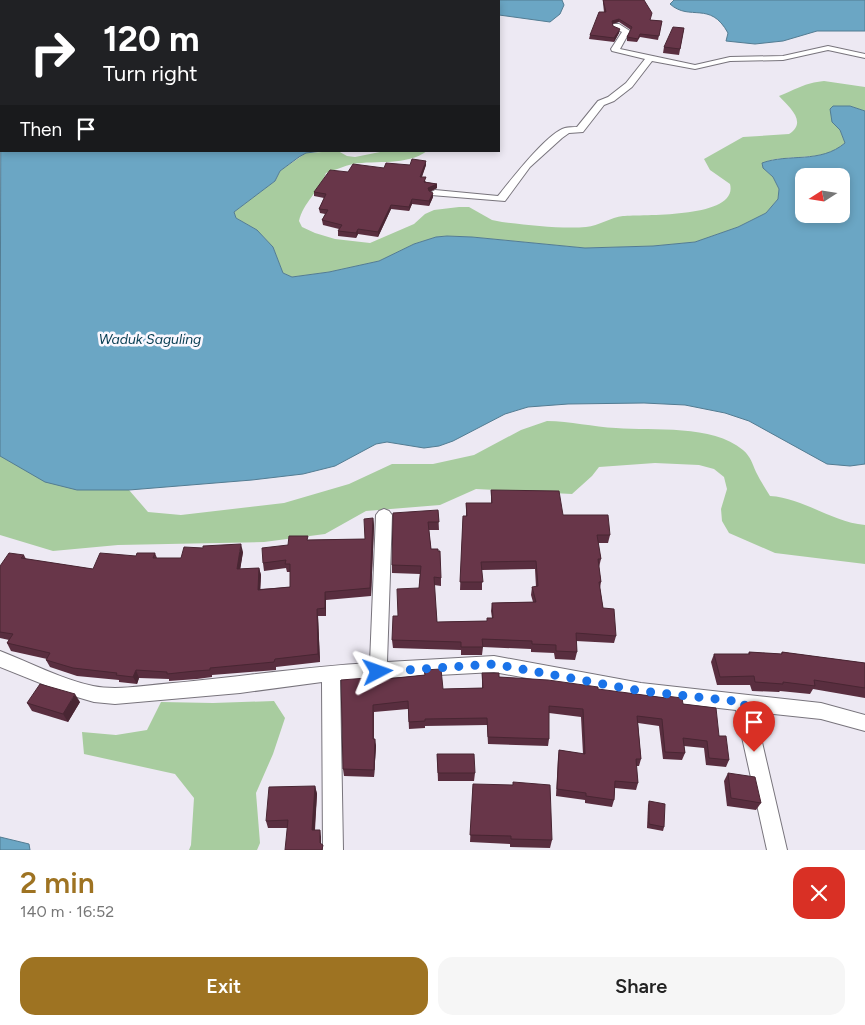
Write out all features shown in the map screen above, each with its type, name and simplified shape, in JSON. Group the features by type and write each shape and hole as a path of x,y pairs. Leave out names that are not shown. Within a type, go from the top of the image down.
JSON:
{"street":[{"path":"616,26 626,31 616,50 649,59 695,67 730,59 783,58 828,48 865,56"},
{"path":"435,193 501,199 526,165 567,130 580,130 601,103 611,100 629,85 649,59"},
{"path":"378,672 384,515"},
{"path":"0,659 70,687 94,694 115,696 240,685 331,673 378,672 494,664 641,691 820,711 865,723"},
{"path":"331,673 333,850"},
{"path":"744,702 777,850"}],"green space":[{"path":"824,81 865,87 865,111 850,106 832,122 840,130 845,143 836,149 815,156 783,158 762,163 763,168 773,177 779,189 778,199 766,213 738,227 695,242 653,246 585,248 447,236 436,237 414,244 379,261 329,272 292,277 283,273 273,247 257,230 236,218 234,212 275,181 280,171 306,153 322,152 340,152 347,156 355,157 380,152 425,152 419,156 401,161 353,164 326,173 304,208 299,221 302,227 335,239 370,243 414,224 425,214 434,210 459,207 469,207 492,220 502,222 566,227 591,226 623,216 668,214 705,209 720,203 729,195 730,184 710,170 704,159 743,137 789,134 797,125 797,120 792,110 779,96"},
{"path":"547,421 631,429 682,430 715,436 730,442 748,455 770,496 794,501 841,519 865,525 865,564 775,553 729,533 722,521 721,509 727,489 724,477 714,469 699,465 655,463 599,467 572,494 476,489 440,505 366,511 325,534 264,542 118,545 53,551 0,535 0,456 77,490 129,490 148,512 181,515 284,503 349,484 392,464 433,464 474,455 521,430"},
{"path":"274,701 285,718 273,754 256,793 260,843 257,850 189,850 191,845 194,798 175,774 84,754 82,732 116,735 147,730 161,702"}],"water":[{"path":"500,0 562,0 564,5 560,14 550,22 500,15"},
{"path":"674,0 865,0 865,31 817,31 783,41 755,44 726,41 728,33 714,17 677,9 670,4"},
{"name":"Waduk Saguling","path":"833,106 850,106 865,111 865,464 850,466 827,464 749,421 725,413 685,405 644,403 568,404 528,407 505,414 453,441 439,446 424,448 387,442 376,444 335,466 303,474 129,490 77,490 45,482 0,456 1,152 314,152 306,153 280,171 275,181 234,212 236,218 257,230 273,247 283,273 292,277 329,272 379,261 414,244 436,237 447,236 585,248 653,246 695,242 738,227 766,213 778,199 779,189 773,177 763,168 762,163 772,160 825,154 845,143 840,130 832,122 830,109"},
{"path":"0,837 29,844 30,850 0,850"}],"building":[{"path":"603,0 644,0 652,13 650,20 662,21 659,36 640,34 638,39 627,37 632,27 619,19 612,21 613,26 620,29 614,38 590,35 599,12 606,12"},
{"path":"673,27 684,28 680,49 664,47"},
{"path":"412,159 426,161 420,177 426,177 424,182 437,184 428,188 433,193 429,201 412,199 409,207 391,205 378,232 358,229 356,233 338,231 342,225 322,220 328,210 319,209 326,194 314,192 330,170 348,172 353,164 384,168 386,163 410,165"},
{"path":"491,490 559,491 563,515 608,515 610,535 597,535 601,559 598,559 601,582 599,582 603,608 614,609 616,636 576,633 577,652 556,651 556,645 532,644 532,641 482,639 483,647 461,647 461,642 392,640 393,616 398,616 397,589 419,588 421,566 392,565 393,513 438,510 439,522 428,522 431,549 438,549 440,551 441,578 434,577 437,622 487,621 487,618 493,618 492,603 536,602 532,587 538,586 536,561 481,562 483,582 460,582 463,516 467,516 466,503 492,503"},
{"path":"373,518 370,588 325,592 325,608 317,609 318,654 275,659 274,662 167,674 167,672 136,670 133,677 116,675 117,673 73,668 46,660 50,653 7,643 13,634 0,632 0,566 9,553 24,555 21,558 93,569 100,553 136,556 137,553 155,553 153,558 181,558 184,547 203,548 203,546 241,544 237,569 259,568 258,590 290,587 290,564 285,564 286,560 263,563 262,548 288,545 289,536 308,536 307,540 365,539 364,519"},
{"path":"749,652 782,654 782,652 865,663 865,688 814,680 815,686 783,682 783,684 755,682 754,676 720,677 714,654 750,654"},
{"path":"441,669 443,689 483,688 482,673 499,673 499,677 548,680 598,687 598,689 666,698 666,696 682,698 683,704 716,708 719,736 726,736 729,760 709,758 707,741 683,738 685,753 665,752 662,719 637,716 641,759 636,759 638,783 615,781 614,800 586,796 586,793 557,789 559,750 585,754 583,709 549,706 549,739 488,737 487,718 425,719 425,721 409,722 408,701 373,705 374,770 343,769 341,680 367,678 367,681 425,675 424,670"},
{"path":"40,684 75,694 63,714 27,703"},
{"path":"437,754 474,754 475,773 438,773"},
{"path":"728,773 755,777 761,803 731,798"},
{"path":"513,782 550,785 552,840 470,835 473,784 513,785"},
{"path":"315,786 312,830 320,830 322,850 285,850 288,820 266,821 269,787"},
{"path":"649,801 665,804 664,827 649,824"}],"route":[{"path":"378,672 494,664 641,691 744,702 754,752"}]}
